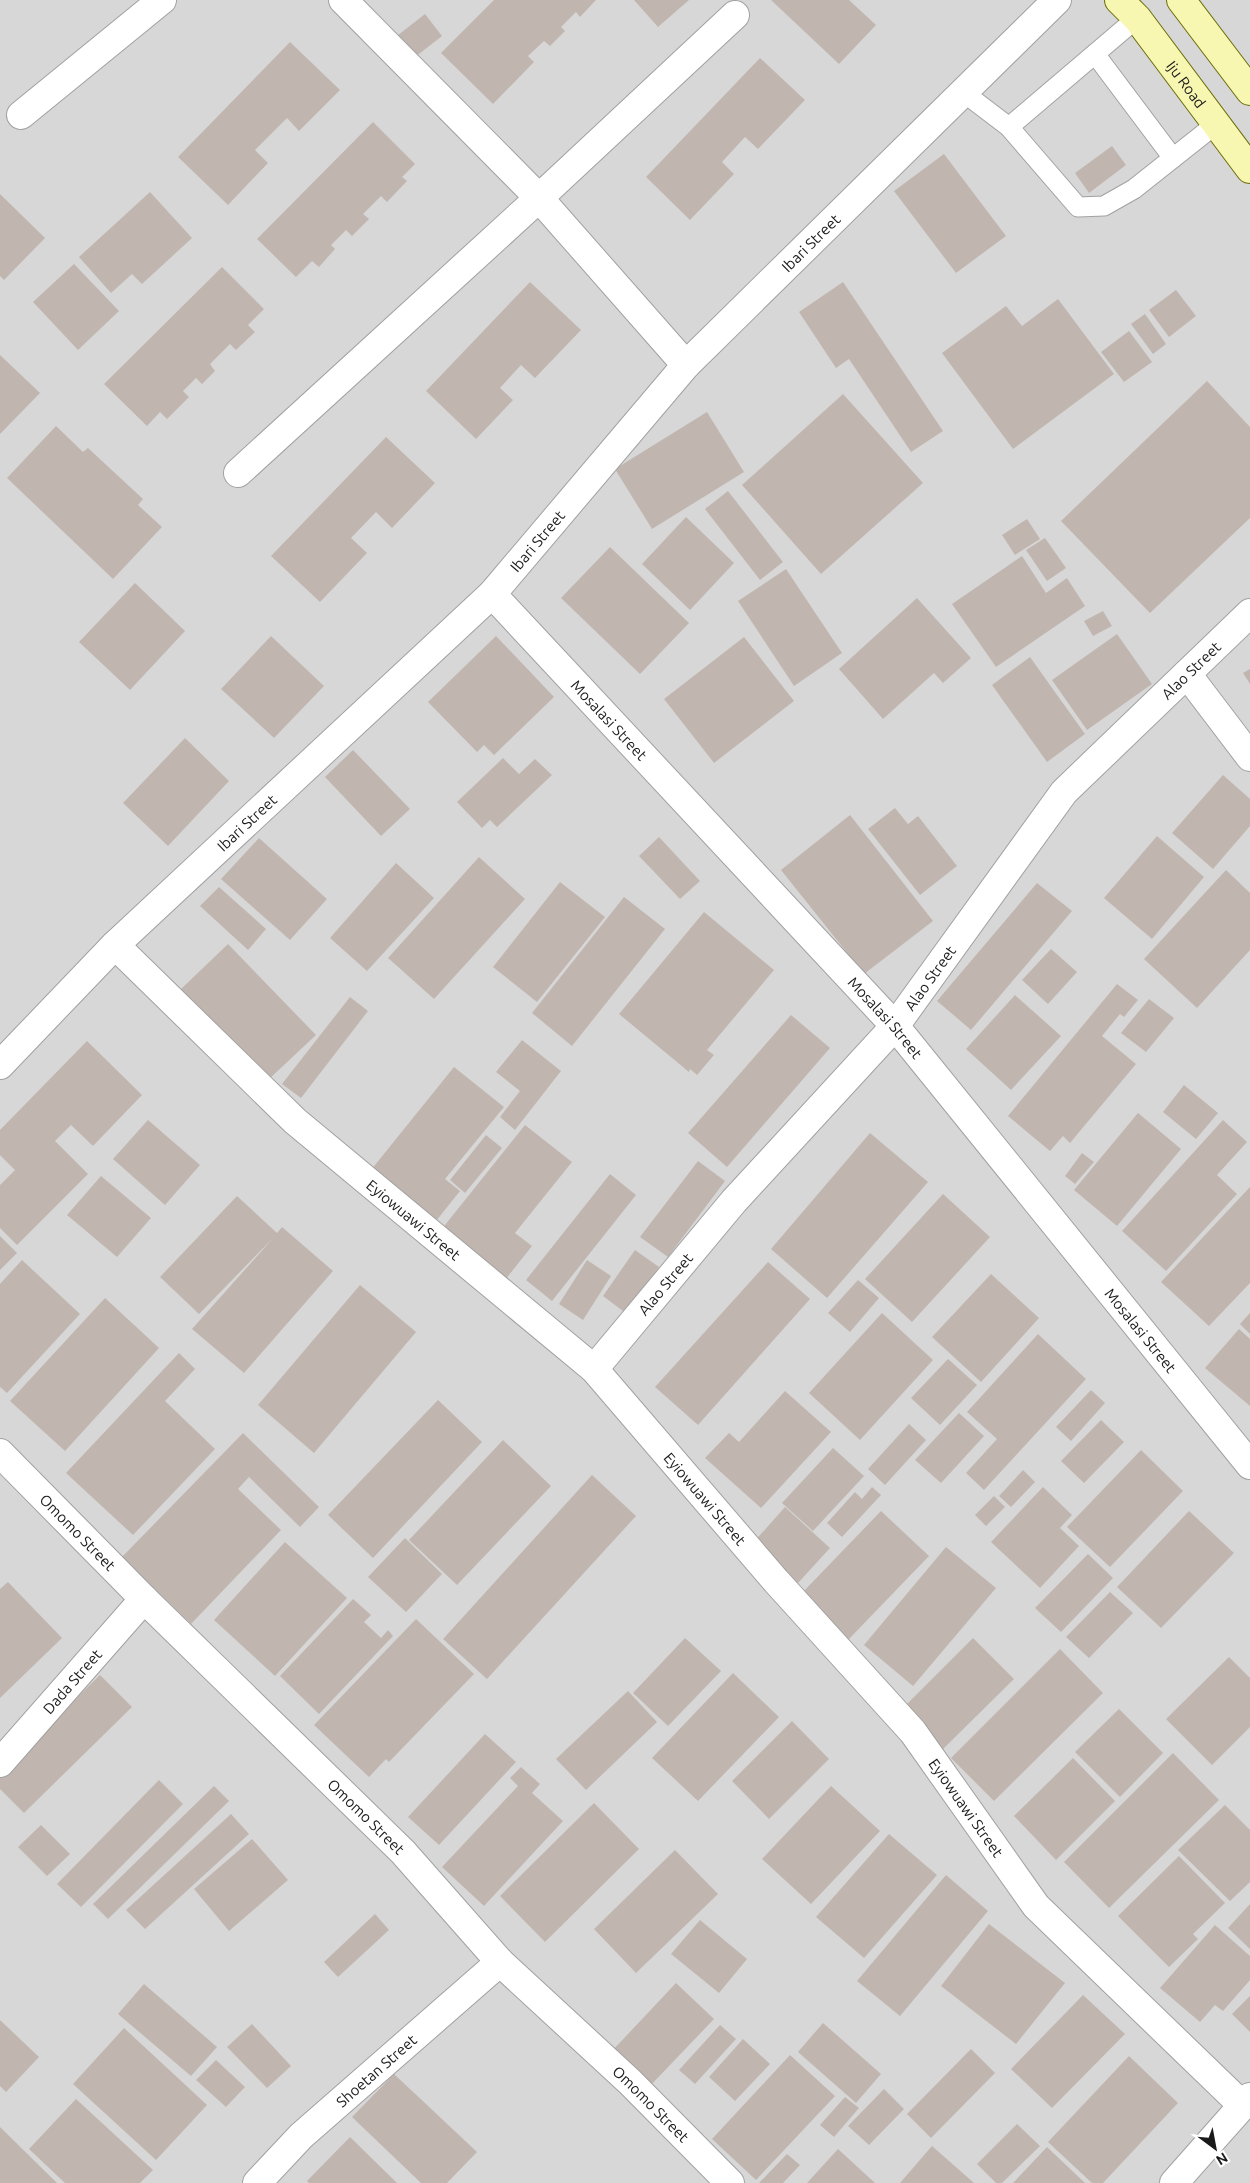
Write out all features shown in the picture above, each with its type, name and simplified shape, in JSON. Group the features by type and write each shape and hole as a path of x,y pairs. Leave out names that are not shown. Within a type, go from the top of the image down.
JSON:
{"main road":[{"path":"1181,0 1250,91"},
{"name":"Iju Road","path":"1128,9 1250,169"}],"street":[{"path":"21,115 162,0"},
{"path":"343,0 539,198 686,365"},
{"name":"Ibari Street","path":"0,1066 115,945 492,594 686,365 1057,0"},
{"path":"238,473 539,198 734,15"},
{"name":"Mosalasi Street","path":"492,594 895,1026 1250,1465"},
{"name":"Alao Street","path":"594,1369 734,1201 895,1026 1064,792 1250,613"},
{"path":"1187,674 1250,757"},
{"name":"Eyiowuawi Street","path":"115,945 295,1121 594,1369 776,1581 912,1732 1036,1906 1246,2101"},
{"name":"Omomo Street","path":"0,1453 144,1599 403,1852 500,1962 630,2082 730,2183"},
{"name":"Dada Street","path":"0,1763 144,1599"},
{"name":"Shoetan Street","path":"257,2183 301,2136 500,1962"},
{"path":"1174,2183 1246,2101"}],"lane":[{"path":"1009,127 1095,54 1128,9"},
{"path":"1095,54 1173,158"},
{"path":"963,92 1009,127 1078,207 1104,206 1134,189 1216,124"}],"shaded area":[{"path":"0,0 1250,0 1250,2183 0,2183"}],"building":[{"path":"494,0 596,0 580,17 576,12 561,27 565,31 550,46 544,41 528,56 534,62 493,104 441,53"},
{"path":"634,0 689,0 658,27"},
{"path":"771,0 849,0 876,25 839,64"},
{"path":"425,14 442,36 410,61 393,39"},
{"path":"290,42 340,90 299,131 287,118 255,150 268,163 228,205 178,157"},
{"path":"760,58 805,100 758,149 745,137 722,162 734,174 690,220 646,177"},
{"path":"373,122 415,164 402,177 407,181 387,202 381,196 363,214 369,219 352,236 346,230 331,245 335,249 319,267 312,261 296,277 257,239"},
{"path":"1112,146 1126,165 1089,193 1075,173"},
{"path":"944,154 1006,236 956,273 894,191"},
{"path":"150,192 192,238 142,284 132,274 111,293 79,257"},
{"path":"0,194 45,238 4,280 0,276"},
{"path":"74,264 119,311 78,350 33,302"},
{"path":"222,267 264,309 248,325 255,332 236,350 230,344 210,364 215,371 202,384 196,378 183,391 189,397 167,419 160,412 147,426 104,384"},
{"path":"530,282 581,330 535,378 521,365 500,388 513,400 476,439 426,391"},
{"path":"843,282 943,431 911,452 849,359 836,368 799,312"},
{"path":"1176,290 1196,316 1169,337 1149,310"},
{"path":"1058,299 1114,374 1013,449 942,353 1006,306 1022,326"},
{"path":"1145,314 1166,344 1153,354 1131,324"},
{"path":"1129,331 1152,362 1124,382 1101,352"},
{"path":"0,355 40,393 0,434"},
{"path":"1207,381 1250,427 1250,518 1150,613 1061,521"},
{"path":"843,394 923,483 821,574 742,485"},
{"path":"707,412 744,472 652,529 615,469"},
{"path":"56,426 83,452 88,448 143,499 138,505 162,527 113,579 7,478"},
{"path":"386,437 435,483 392,528 376,512 351,538 367,553 320,602 271,556"},
{"path":"728,491 783,562 760,580 705,509"},
{"path":"686,517 734,563 690,610 642,564"},
{"path":"1027,519 1040,539 1015,555 1002,535"},
{"path":"1045,538 1066,568 1047,581 1026,550"},
{"path":"610,547 689,623 640,674 561,598"},
{"path":"1022,556 1046,593 1067,578 1085,606 996,667 952,604"},
{"path":"786,569 842,653 794,686 738,601"},
{"path":"135,583 185,631 130,690 79,642"},
{"path":"917,598 971,658 943,683 934,673 883,719 839,669"},
{"path":"1103,611 1112,626 1093,636 1084,621"},
{"path":"1117,634 1152,684 1087,730 1052,680"},
{"path":"271,636 324,686 274,738 221,689"},
{"path":"496,636 554,697 494,755 484,745 477,752 428,702"},
{"path":"744,637 794,701 714,763 664,699"},
{"path":"1030,657 1085,734 1047,762 992,685"},
{"path":"1250,669 1250,684 1243,673"},
{"path":"185,738 229,781 168,846 123,803"},
{"path":"353,750 410,809 381,836 325,777"},
{"path":"503,758 519,774 535,759 552,775 497,827 490,820 482,828 457,802"},
{"path":"1223,775 1250,799 1250,826 1213,869 1172,833"},
{"path":"895,808 908,824 918,816 957,866 920,895 868,829"},
{"path":"850,815 933,921 864,974 781,870"},
{"path":"1157,836 1204,877 1152,939 1104,898"},
{"path":"659,837 700,881 680,899 639,856"},
{"path":"259,838 327,899 290,940 221,879"},
{"path":"479,857 525,899 434,999 388,958"},
{"path":"396,863 434,898 367,971 330,938"},
{"path":"1226,870 1250,893 1250,950 1197,1008 1144,959"},
{"path":"560,882 605,917 537,1002 493,967"},
{"path":"1037,883 1072,911 971,1030 937,1001"},
{"path":"219,887 266,929 248,950 200,906"},
{"path":"624,897 665,929 572,1046 532,1013"},
{"path":"704,912 774,970 707,1050 714,1055 697,1075 690,1069 689,1072 619,1014"},
{"path":"228,944 316,1035 267,1081 180,990"},
{"path":"1051,949 1077,972 1048,1004 1022,980"},
{"path":"1117,984 1138,1000 1124,1017 1120,1014 1102,1036 1136,1064 1070,1143 1063,1136 1050,1151 1008,1116"},
{"path":"1015,995 1061,1036 1011,1090 966,1049"},
{"path":"350,997 368,1011 301,1098 282,1084"},
{"path":"1149,999 1174,1018 1146,1052 1121,1033"},
{"path":"791,1015 830,1048 727,1167 688,1133"},
{"path":"522,1040 561,1071 515,1130 500,1117 520,1091 496,1072"},
{"path":"87,1041 142,1095 93,1146 71,1125 55,1141 88,1174 17,1245 0,1228 0,1185 15,1170 0,1155 0,1130"},
{"path":"454,1067 504,1107 445,1179 460,1191 436,1221 371,1170"},
{"path":"1184,1085 1218,1113 1196,1139 1163,1112"},
{"path":"1138,1113 1181,1149 1117,1226 1074,1190"},
{"path":"148,1120 200,1165 165,1205 113,1159"},
{"path":"1223,1120 1247,1142 1217,1175 1237,1194 1166,1271 1122,1231"},
{"path":"525,1125 572,1162 515,1233 532,1246 505,1280 441,1230"},
{"path":"870,1133 928,1182 827,1298 771,1249"},
{"path":"486,1135 502,1148 465,1193 450,1180"},
{"path":"1082,1153 1094,1162 1075,1184 1065,1176"},
{"path":"698,1161 725,1181 668,1257 640,1237"},
{"path":"610,1174 636,1195 552,1301 526,1280"},
{"path":"101,1176 151,1218 117,1257 67,1215"},
{"path":"1250,1187 1250,1283 1209,1326 1161,1282"},
{"path":"943,1194 990,1237 912,1322 865,1279"},
{"path":"237,1196 277,1233 282,1227 333,1271 244,1373 192,1329 274,1237 199,1314 160,1277"},
{"path":"0,1236 17,1253 0,1270"},
{"path":"635,1250 659,1267 627,1314 603,1296"},
{"path":"22,1260 80,1314 7,1393 0,1387 0,1284"},
{"path":"587,1260 611,1276 583,1320 559,1304"},
{"path":"768,1262 810,1299 698,1425 655,1387"},
{"path":"991,1274 1039,1318 981,1382 932,1337"},
{"path":"858,1280 879,1298 850,1332 828,1313"},
{"path":"360,1285 416,1332 314,1453 258,1405"},
{"path":"105,1298 159,1348 65,1451 10,1401"},
{"path":"882,1313 933,1360 860,1440 809,1393"},
{"path":"1250,1313 1250,1334 1240,1324"},
{"path":"1239,1329 1250,1339 1250,1406 1205,1368"},
{"path":"1038,1334 1086,1379 984,1490 966,1473 997,1439 967,1412"},
{"path":"179,1353 195,1369 165,1401 215,1449 133,1535 66,1473"},
{"path":"948,1359 977,1385 940,1425 911,1398"},
{"path":"1091,1390 1105,1403 1071,1441 1056,1427"},
{"path":"785,1391 831,1432 761,1508 705,1458 729,1433 739,1442"},
{"path":"438,1400 482,1442 373,1558 328,1515"},
{"path":"959,1413 984,1436 941,1483 915,1460"},
{"path":"1101,1420 1124,1442 1084,1483 1061,1461"},
{"path":"909,1424 926,1440 885,1485 868,1469"},
{"path":"243,1433 319,1507 300,1527 249,1477 238,1489 281,1530 191,1624 122,1557"},
{"path":"503,1440 551,1486 457,1585 409,1540"},
{"path":"833,1448 864,1476 813,1531 782,1503"},
{"path":"1141,1450 1183,1491 1110,1567 1067,1527"},
{"path":"1023,1470 1035,1482 1011,1507 999,1496"},
{"path":"592,1475 636,1516 487,1679 443,1639"},
{"path":"872,1487 881,1495 842,1537 827,1523 855,1492 862,1499"},
{"path":"1043,1487 1072,1515 1060,1528 1079,1546 1040,1588 991,1542"},
{"path":"994,1496 1005,1507 986,1526 975,1515"},
{"path":"785,1507 830,1548 798,1583 753,1543"},
{"path":"881,1511 929,1556 848,1640 801,1594"},
{"path":"1189,1511 1234,1553 1161,1628 1117,1587"},
{"path":"405,1538 442,1574 406,1612 368,1577"},
{"path":"285,1542 347,1598 275,1676 214,1620"},
{"path":"946,1547 996,1588 913,1686 864,1645"},
{"path":"1088,1554 1113,1578 1061,1632 1035,1608"},
{"path":"8,1582 62,1638 0,1698 0,1589"},
{"path":"1110,1592 1133,1613 1089,1658 1066,1637"},
{"path":"353,1599 371,1615 364,1622 381,1638 388,1630 393,1636 319,1714 280,1676"},
{"path":"416,1619 474,1674 389,1762 386,1759 369,1777 314,1725"},
{"path":"685,1638 721,1671 668,1726 633,1693"},
{"path":"973,1638 1014,1679 942,1750 902,1709"},
{"path":"1060,1649 1103,1693 994,1801 951,1758"},
{"path":"1229,1657 1250,1678 1250,1727 1212,1765 1166,1719"},
{"path":"733,1673 779,1717 698,1801 652,1758"},
{"path":"100,1675 132,1707 24,1813 0,1789 0,1773"},
{"path":"628,1691 657,1722 586,1790 556,1759"},
{"path":"1119,1709 1163,1753 1120,1797 1075,1752"},
{"path":"792,1721 829,1759 769,1819 732,1781"},
{"path":"485,1734 516,1762 439,1845 408,1817"},
{"path":"1173,1753 1219,1800 1109,1908 1064,1862"},
{"path":"1073,1758 1115,1801 1056,1860 1014,1816"},
{"path":"521,1767 540,1784 532,1793 563,1821 484,1906 442,1867 518,1786 510,1778"},
{"path":"159,1780 183,1804 81,1907 57,1884"},
{"path":"214,1786 229,1801 108,1919 93,1904"},
{"path":"831,1786 880,1831 811,1904 762,1859"},
{"path":"594,1803 639,1849 545,1942 500,1896"},
{"path":"1225,1805 1250,1830 1250,1882 1230,1901 1178,1850"},
{"path":"231,1814 249,1834 145,1929 126,1910"},
{"path":"41,1825 70,1854 47,1876 18,1847"},
{"path":"889,1834 937,1875 864,1958 816,1917"},
{"path":"252,1839 288,1880 229,1931 194,1889"},
{"path":"675,1850 718,1894 636,1973 594,1929"},
{"path":"1179,1856 1225,1903 1193,1934 1198,1939 1169,1967 1118,1916"},
{"path":"946,1875 988,1911 900,2016 857,1981"},
{"path":"1250,1904 1250,1949 1228,1928"},
{"path":"375,1914 389,1930 338,1977 324,1962"},
{"path":"700,1920 747,1959 719,1993 671,1954"},
{"path":"989,1924 1065,1983 1016,2044 941,1986"},
{"path":"1215,1925 1250,1956 1250,1980 1223,2011 1215,2005 1200,2022 1160,1988"},
{"path":"676,1983 714,2019 649,2087 612,2051"},
{"path":"144,1984 217,2047 191,2076 118,2014"},
{"path":"1083,1995 1125,2034 1052,2108 1011,2069"},
{"path":"1250,1996 1250,2032 1232,2014"},
{"path":"0,2020 39,2057 6,2092 0,2086"},
{"path":"823,2023 881,2074 856,2103 798,2052"},
{"path":"252,2024 291,2066 267,2088 227,2047"},
{"path":"720,2025 736,2039 695,2084 679,2070"},
{"path":"124,2028 207,2105 156,2160 73,2084"},
{"path":"743,2039 770,2064 735,2101 709,2077"},
{"path":"971,2049 995,2073 931,2138 907,2114"},
{"path":"790,2055 835,2096 756,2180 712,2139"},
{"path":"1129,2056 1178,2103 1103,2183 1092,2183 1048,2142"},
{"path":"216,2060 245,2087 226,2107 196,2080"},
{"path":"394,2074 477,2152 447,2183 421,2183 352,2117"},
{"path":"884,2089 904,2109 869,2145 848,2126"},
{"path":"845,2097 859,2108 834,2137 820,2125"},
{"path":"76,2099 153,2170 140,2183 65,2183 29,2149"},
{"path":"1017,2124 1040,2146 1002,2183 996,2183 977,2164"},
{"path":"0,2127 57,2183 0,2183"},
{"path":"350,2137 397,2183 309,2183 307,2181"},
{"path":"932,2146 974,2183 900,2183"},
{"path":"1047,2147 1085,2183 1013,2183"},
{"path":"838,2149 875,2183 807,2183"},
{"path":"787,2154 800,2165 783,2183 759,2183"}]}
